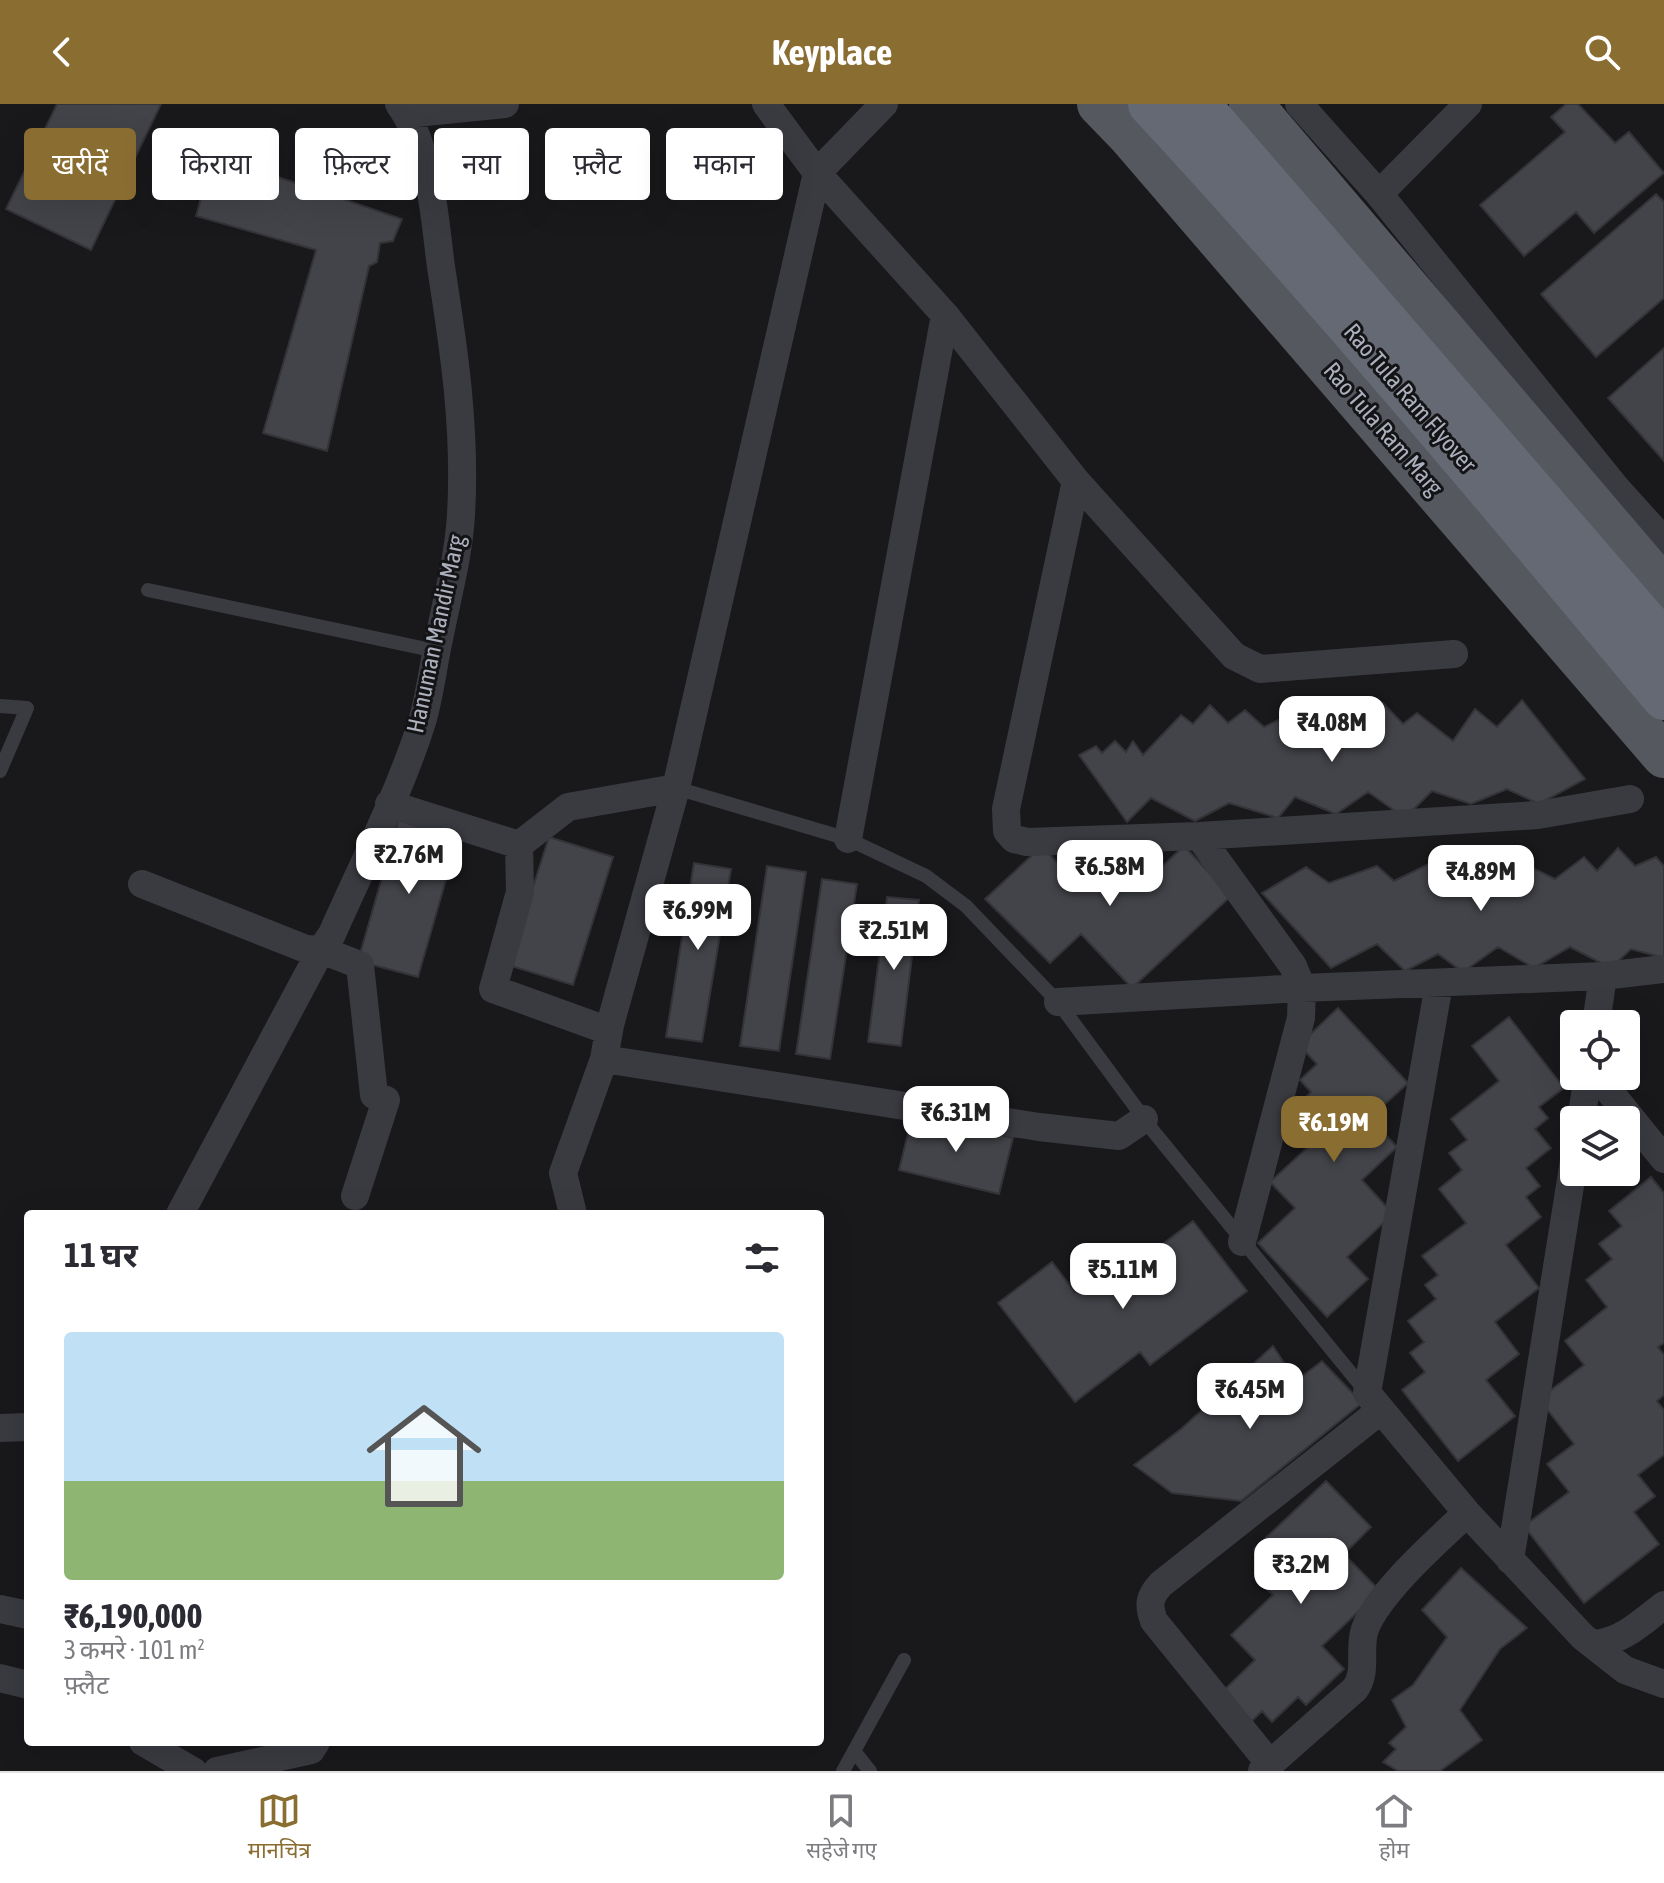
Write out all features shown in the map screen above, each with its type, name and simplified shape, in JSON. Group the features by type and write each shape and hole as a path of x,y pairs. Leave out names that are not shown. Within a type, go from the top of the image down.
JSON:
{"highway":[{"name":"Rao Tula Ram Flyover","path":"1150,104 1236,197 1462,457 1664,698"},
{"name":"Rao Tula Ram Flyover","path":"1198,104 1664,643"}],"main road":[{"name":"Rao Tula Ram Marg","path":"1099,104 1664,756"},
{"path":"1251,104 1664,589"}],"street":[{"path":"403,109 505,104"},
{"path":"766,104 817,173 945,315 1076,481 1234,656 1260,669 1270,669 1454,654"},
{"path":"572,1210 563,1173 604,1059 676,788 817,173 884,104"},
{"path":"1299,104 1379,194 1617,489 1664,541"},
{"path":"1379,194 1468,104"},
{"name":"Hanuman Mandir Marg","path":"182,1210 332,934 422,720 436,651 461,516 462,434 456,363 430,189 420,151 403,109"},
{"path":"848,839 945,315"},
{"path":"1076,481 1006,809 1007,831 1014,839 1027,842 1199,836 1538,815 1630,799"},
{"path":"519,845 568,807 676,788"},
{"path":"389,804 519,845"},
{"path":"1199,836 1293,966 1302,988 1301,1018 1242,1242"},
{"path":"519,845 520,892 493,989 609,1031"},
{"path":"142,884 306,949 321,950 360,965 374,1095 386,1100 355,1196"},
{"path":"1058,1002 1603,976 1664,969"},
{"path":"1598,1010 1603,976"},
{"path":"1439,984 1374,1402 1161,1584 1151,1595 1149,1608 1154,1621 1266,1767 1360,1683 1362,1642 1371,1617 1388,1594 1467,1513"},
{"path":"604,1059 1039,1127 1119,1136 1144,1119"},
{"path":"1608,1090 1664,1159"},
{"path":"1510,1560 1570,1186"},
{"path":"1374,1402 1467,1513 1583,1637 1625,1670 1664,1684"},
{"path":"0,1428 24,1427"},
{"path":"1593,1644 1619,1639 1664,1605"},
{"path":"0,1609 24,1614"},
{"path":"0,1678 24,1684"},
{"path":"150,1746 193,1771"},
{"path":"217,1771 311,1750 314,1746"}],"lane":[{"path":"148,590 436,651"},
{"path":"0,706 27,708 0,771"},
{"path":"676,788 848,839 926,876 966,906 1058,1002 1144,1119 1374,1402"},
{"path":"843,1771 904,1660"},
{"path":"854,1751 870,1771"}],"building":[{"path":"57,104 161,104 136,156 136,128 45,128"},
{"path":"1566,104 1578,104 1615,143 1629,132 1664,173 1594,233 1576,212 1524,256 1480,205 1565,132 1551,117"},
{"path":"24,172 24,200 115,200 91,250 6,209"},
{"path":"279,177 295,183 295,200 346,200 402,219 393,241 380,243 377,262 369,266 327,451 263,433 316,250 196,216 200,200 279,200"},
{"path":"1656,194 1664,202 1664,298 1596,357 1541,294"},
{"path":"1664,348 1664,461 1608,398"},
{"path":"1522,700 1585,779 1539,804 1507,789 1471,804 1432,791 1405,818 1368,792 1336,814 1295,797 1278,818 1229,803 1195,821 1151,798 1127,822 1079,755 1096,746 1102,753 1115,741 1126,752 1133,741 1143,755 1181,715 1193,724 1210,705 1228,723 1245,710 1264,727 1278,720 1293,736 1314,706 1350,741 1383,703 1403,724 1417,713 1453,741 1475,709 1497,727"},
{"path":"400,815 460,831 418,977 358,961"},
{"path":"549,837 613,857 573,985 508,965"},
{"path":"1042,846 1077,884 1115,848 1129,863 1138,855 1155,873 1184,846 1231,896 1132,988 1081,934 1050,963 985,899"},
{"path":"1618,848 1635,866 1656,857 1664,866 1664,958 1631,949 1611,968 1570,947 1534,968 1498,947 1463,972 1438,954 1405,971 1377,944 1331,968 1262,893 1306,867 1329,883 1377,866 1394,881 1437,860 1459,881 1519,861 1555,879 1584,857 1597,871"},
{"path":"694,863 731,869 702,1042 666,1037"},
{"path":"767,866 806,872 779,1051 740,1046"},
{"path":"822,879 857,884 830,1059 796,1054"},
{"path":"887,897 919,900 901,1046 868,1042"},
{"path":"1338,1008 1408,1083 1370,1118 1397,1147 1362,1180 1393,1214 1347,1257 1368,1279 1327,1317 1258,1243 1295,1208 1270,1182 1308,1147 1282,1120 1311,1092 1300,1080 1317,1064 1299,1045"},
{"path":"1509,1017 1560,1083 1561,1090 1539,1107 1548,1118 1535,1129 1551,1148 1526,1168 1540,1186 1526,1197 1541,1217 1506,1245 1539,1288 1495,1322 1519,1354 1486,1380 1515,1416 1458,1461 1402,1390 1425,1372 1410,1353 1424,1342 1408,1321 1436,1299 1425,1285 1438,1275 1422,1256 1466,1223 1439,1189 1462,1170 1449,1153 1467,1140 1451,1119 1499,1081 1472,1046"},
{"path":"913,1113 1013,1138 999,1194 899,1170"},
{"path":"1651,1177 1664,1193 1664,1343 1658,1347 1664,1355 1664,1395 1657,1401 1664,1410 1664,1455 1638,1475 1655,1496 1634,1512 1659,1544 1584,1603 1524,1526 1569,1492 1547,1464 1574,1444 1539,1399 1584,1365 1565,1341 1607,1307 1586,1280 1612,1259 1599,1244 1622,1226 1609,1211"},
{"path":"1193,1221 1247,1291 1150,1365 1140,1352 1075,1402 998,1303 1052,1262 1075,1292 1100,1274 1109,1285"},
{"path":"1273,1346 1296,1381 1322,1361 1362,1403 1241,1501 1172,1493 1134,1465 1181,1429"},
{"path":"1326,1481 1371,1527 1344,1554 1380,1591 1322,1646 1344,1669 1306,1705 1298,1697 1272,1722 1262,1711 1250,1723 1221,1693 1255,1660 1231,1635 1273,1595 1255,1577 1268,1564 1254,1549"},
{"path":"1461,1568 1527,1628 1500,1649 1460,1710 1482,1740 1440,1771 1398,1771 1383,1762 1396,1749 1389,1743 1406,1727 1392,1700 1413,1685 1447,1637 1422,1610"}]}
